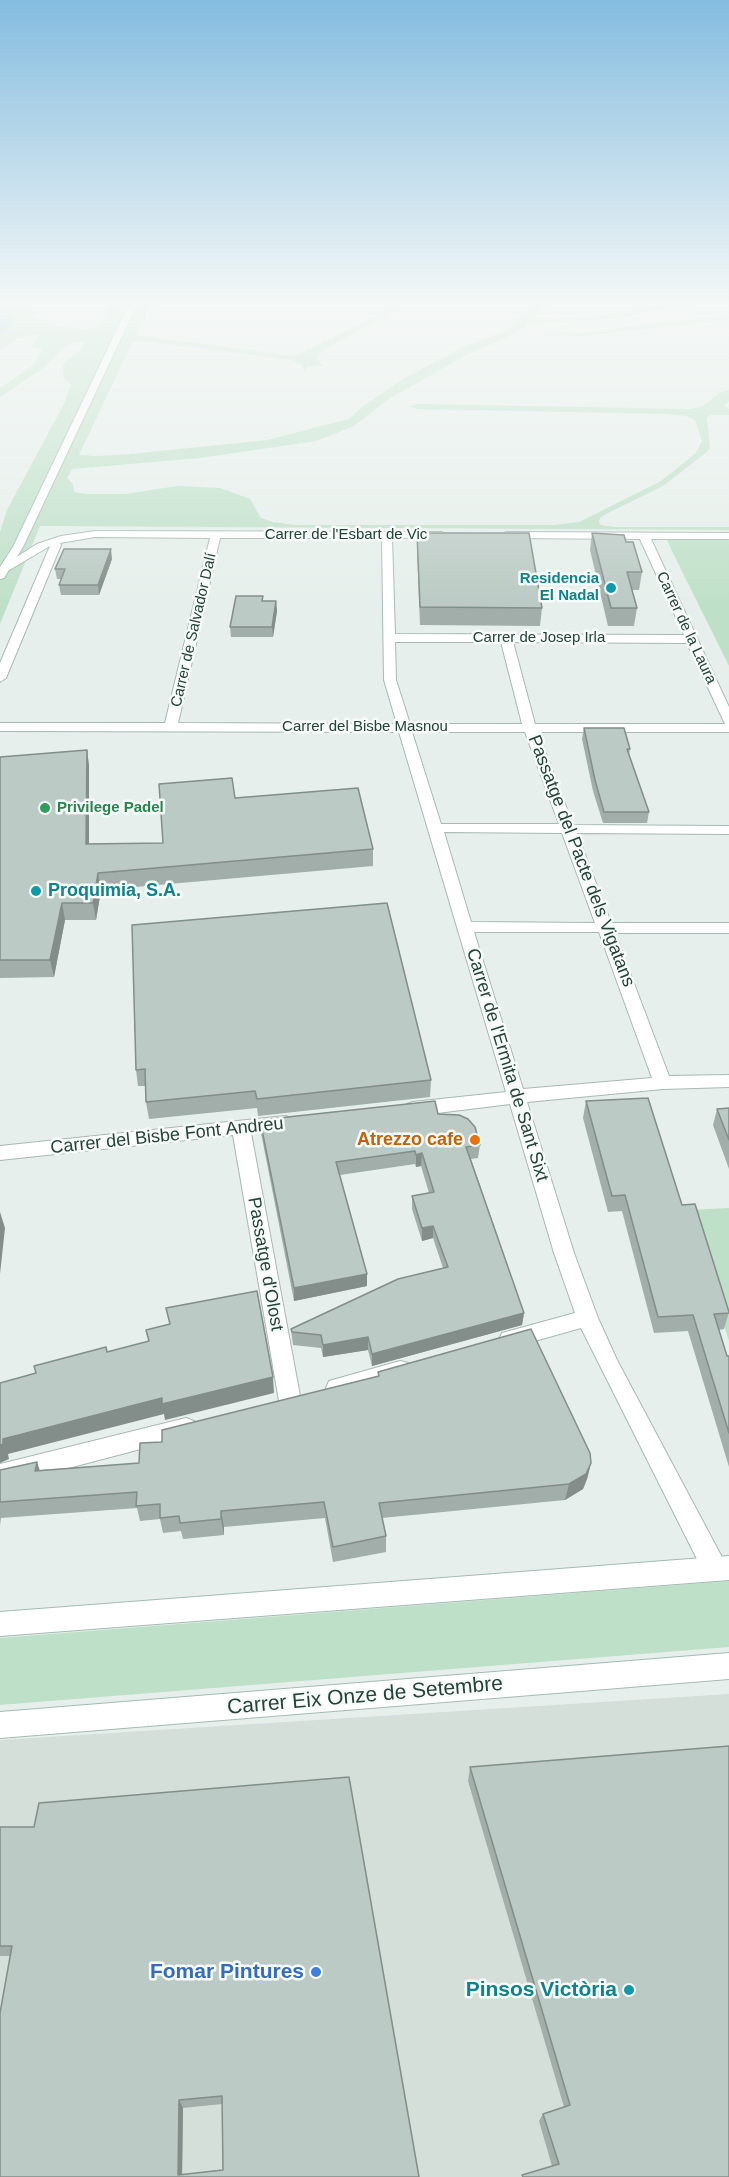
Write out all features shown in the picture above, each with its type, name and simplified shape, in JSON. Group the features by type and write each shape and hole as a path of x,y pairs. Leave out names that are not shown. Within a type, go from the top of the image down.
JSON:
{"street":[{"path":"4,571 86,402"},
{"name":"Carrer de l'Esbart de Vic","path":"4,571 41,546 95,534 454,535"},
{"name":"Carrer de Salvador Dalí","path":"171,727 216,534"},
{"name":"Carrer de l'Ermita de Sant Sixt","path":"387,535 390,680 519,1098 548,1202 587,1318 657,1460 722,1569"},
{"path":"500,535 729,536"},
{"name":"Carrer de la Laura","path":"644,535 729,721"},
{"path":"0,678 56,544"},
{"name":"Carrer de Josep Irla","path":"388,638 690,639"},
{"name":"Passatge del Pacte dels Vigatans","path":"506,638 530,728 607,927 663,1083"},
{"name":"Carrer del Bisbe Masnou","path":"0,727 729,728"},
{"path":"436,828 729,830"},
{"path":"465,927 729,928"},
{"path":"400,1111 573,1090 663,1083 729,1081"},
{"name":"Carrer del Bisbe Font Andreu","path":"0,1153 298,1122"},
{"name":"Passatge d'Olost","path":"241,1128 290,1401"},
{"path":"493,1344 587,1318"},
{"path":"266,1407 425,1363"},
{"path":"0,1475 208,1422"},
{"path":"0,1624 722,1569"},
{"name":"Carrer Eix Onze de Setembre","path":"0,1725 729,1666"}],"shaded area":[{"path":"729,1694 729,2177 0,2177 0,1740"}],"green space":[{"path":"65,402 104,402 79,455 96,456 267,440 349,419 370,402 385,402 354,426 316,441 200,458 72,469 67,478 73,484 74,492 126,494 177,486 220,488 250,499 261,518 295,525 554,525 579,522 661,481 696,453 702,441 695,420 686,416 667,414 418,409 407,406 420,404 690,409 702,407 709,402 728,402 724,406 729,409 729,415 710,415 707,418 710,448 708,451 663,486 608,513 600,518 599,522 601,525 615,527 729,527 729,530 40,526 0,624 0,532 7,510"},
{"path":"665,535 729,536 729,666 672,551"},
{"path":"729,1208 729,1341 688,1210"},
{"path":"729,1581 729,1647 0,1705 0,1638"}],"building":[{"path":"417,533 529,533 542,608 420,607"},
{"path":"592,533 624,535 626,542 633,542 642,572 627,572 637,608 611,608"},
{"path":"64,549 111,549 98,585 59,585 65,569 55,569"},
{"path":"236,596 263,596 262,601 276,601 272,627 230,627"},
{"path":"584,728 624,728 630,749 627,749 649,812 604,812"},
{"path":"87,750 86,844 163,843 159,784 232,778 235,798 358,788 373,849 98,873 93,903 62,903 50,960 0,960 0,757"},
{"path":"387,903 431,1080 257,1099 255,1091 146,1102 145,1069 136,1070 132,925"},
{"path":"648,1098 682,1205 695,1204 729,1312 714,1314 727,1356 729,1356 729,1433 693,1315 658,1317 625,1195 612,1196 586,1101"},
{"path":"435,1101 438,1114 459,1115 468,1119 475,1127 480,1145 466,1147 524,1313 372,1354 368,1337 323,1345 321,1335 292,1332 291,1329 398,1279 448,1267 433,1226 422,1228 412,1196 434,1192 422,1153 416,1155 415,1151 336,1162 367,1274 294,1288 260,1120"},
{"path":"729,1108 729,1140 717,1109"},
{"path":"257,1291 273,1377 162,1404 162,1398 3,1439 3,1444 0,1445 0,1383 36,1373 34,1366 106,1347 107,1352 149,1341 146,1330 170,1324 166,1308"},
{"path":"531,1329 590,1453 591,1463 586,1474 569,1484 379,1503 386,1536 333,1547 324,1502 221,1511 221,1519 180,1523 179,1516 160,1518 160,1504 136,1506 137,1492 0,1502 0,1470 37,1462 35,1471 139,1463 140,1443 162,1442 162,1430 379,1376 378,1372"},
{"name":"Pinsos Victòria","path":"729,1746 729,2177 523,2177 522,2175 559,2164 543,2114 570,2105 470,1767"},
{"path":"349,1777 419,2177 0,2177 0,2013 12,1946 0,1946 0,1827 34,1827 39,1803","holes":["222,2096 223,2170 178,2175 179,2100"]}],"place":[{"name":"Residencia El Nadal","path":"611,588"},
{"name":"Privilege Padel","path":"45,808"},
{"name":"Proquimia, S.A.","path":"36,891"},
{"name":"Atrezzo cafe","path":"475,1140"},
{"name":"Fomar Pintures","path":"316,1972"},
{"name":"Pinsos Victòria","path":"629,1990"}]}
